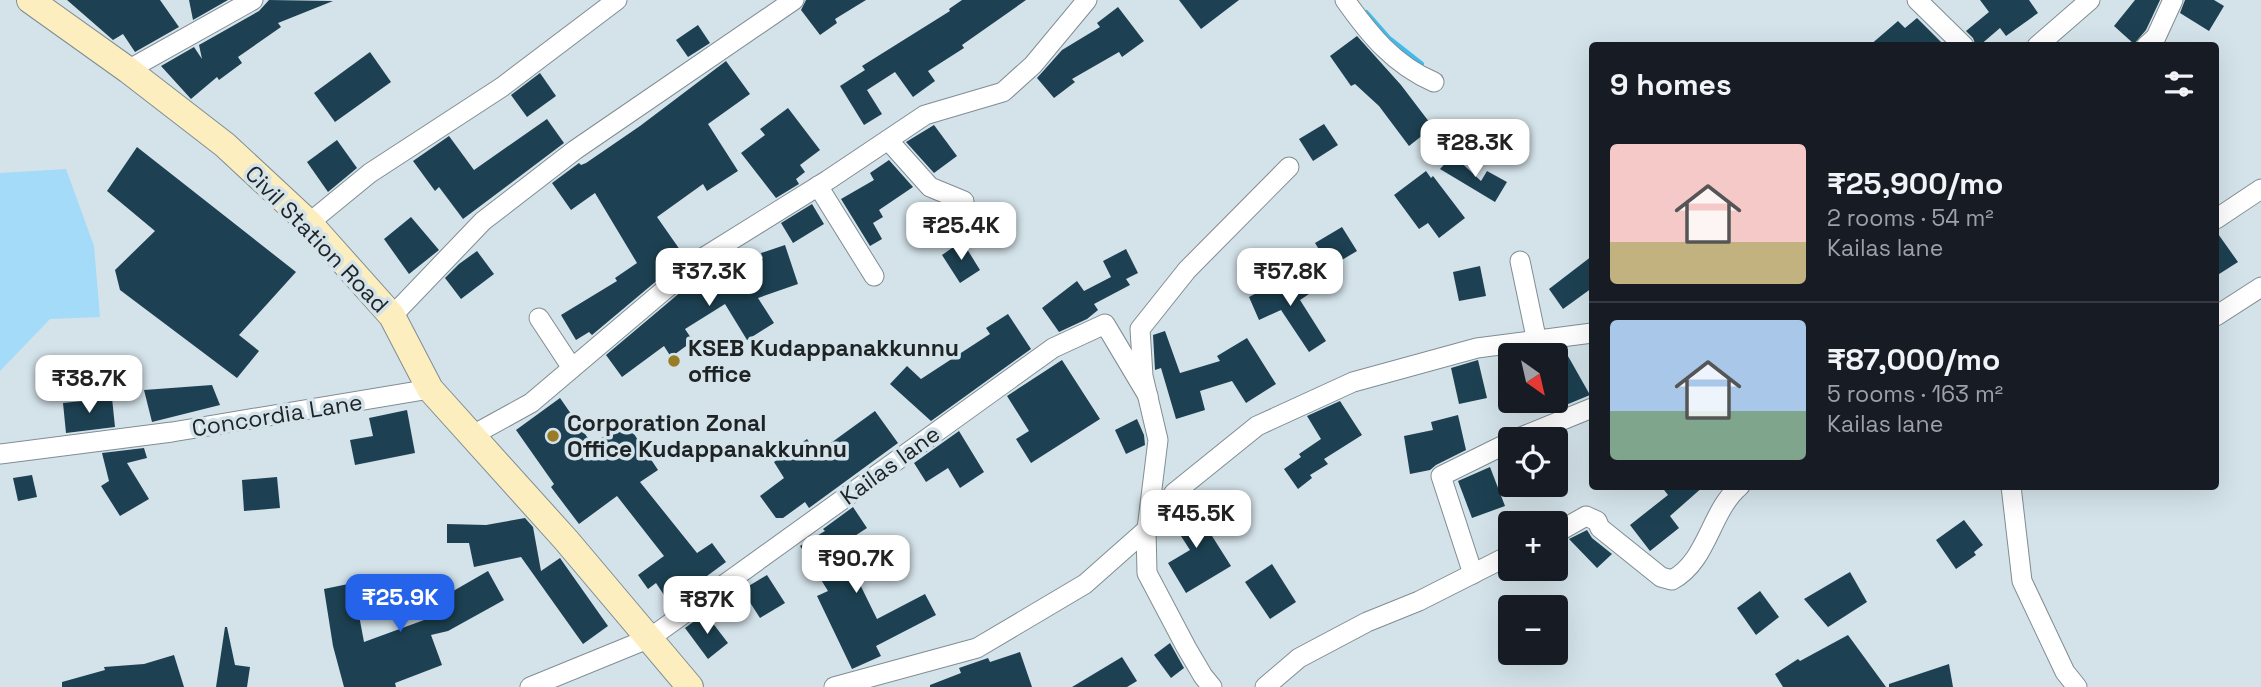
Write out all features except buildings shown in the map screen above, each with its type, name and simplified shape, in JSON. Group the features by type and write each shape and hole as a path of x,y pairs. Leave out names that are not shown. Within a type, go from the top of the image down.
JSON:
{"main road":[{"name":"Civil Station Road","path":"30,0 128,70 225,145 309,223 392,316 429,389 566,540 690,687"}],"street":[{"path":"128,70 253,0"},
{"path":"309,223 370,173 502,88 617,0"},
{"path":"392,316 483,221 575,150 794,0"},
{"path":"471,436 531,403 701,258 818,186 925,115 1003,92 1033,65 1087,0"},
{"path":"1345,0 1376,42 1404,65 1434,82"},
{"path":"1917,0 1960,42"},
{"path":"2042,42 2090,0"},
{"path":"2150,42 2156,37 2173,0"},
{"path":"888,140 930,187 964,201"},
{"path":"1212,687 1186,648 1147,573 1146,530 1158,440 1143,376 1140,329 1187,270 1289,167"},
{"path":"818,186 874,276"},
{"path":"2219,217 2261,189"},
{"path":"1520,261 1537,342"},
{"path":"2219,314 2261,287"},
{"path":"539,318 572,368"},
{"name":"Kailas lane","path":"530,687 650,638 1054,348 1105,324 1148,396"},
{"path":"834,687 977,648 1086,584 1146,530 1174,493 1257,426 1353,382 1477,348 1589,333"},
{"name":"Concordia Lane","path":"0,454 172,432 429,389"},
{"path":"1545,427 1589,409"},
{"path":"1473,574 1440,476 1498,448"},
{"path":"1568,526 1586,516 1597,521 1600,528 1661,577 1672,580 1684,574 1702,548 1728,499 1736,490"},
{"path":"2011,490 2022,581 2066,672 2077,687"},
{"path":"1265,687 1299,658 1367,622 1419,601 1498,561"}],"shaded area":[{"path":"66,169 94,246 100,317 50,319 0,371 0,173"}],"waterway":[{"path":"1366,13 1388,38 1421,64"}],"place":[{"name":"KSEB Kudappanakkunnu office","path":"674,361"},
{"name":"Corporation Zonal Office Kudappanakkunnu","path":"553,436"}]}
